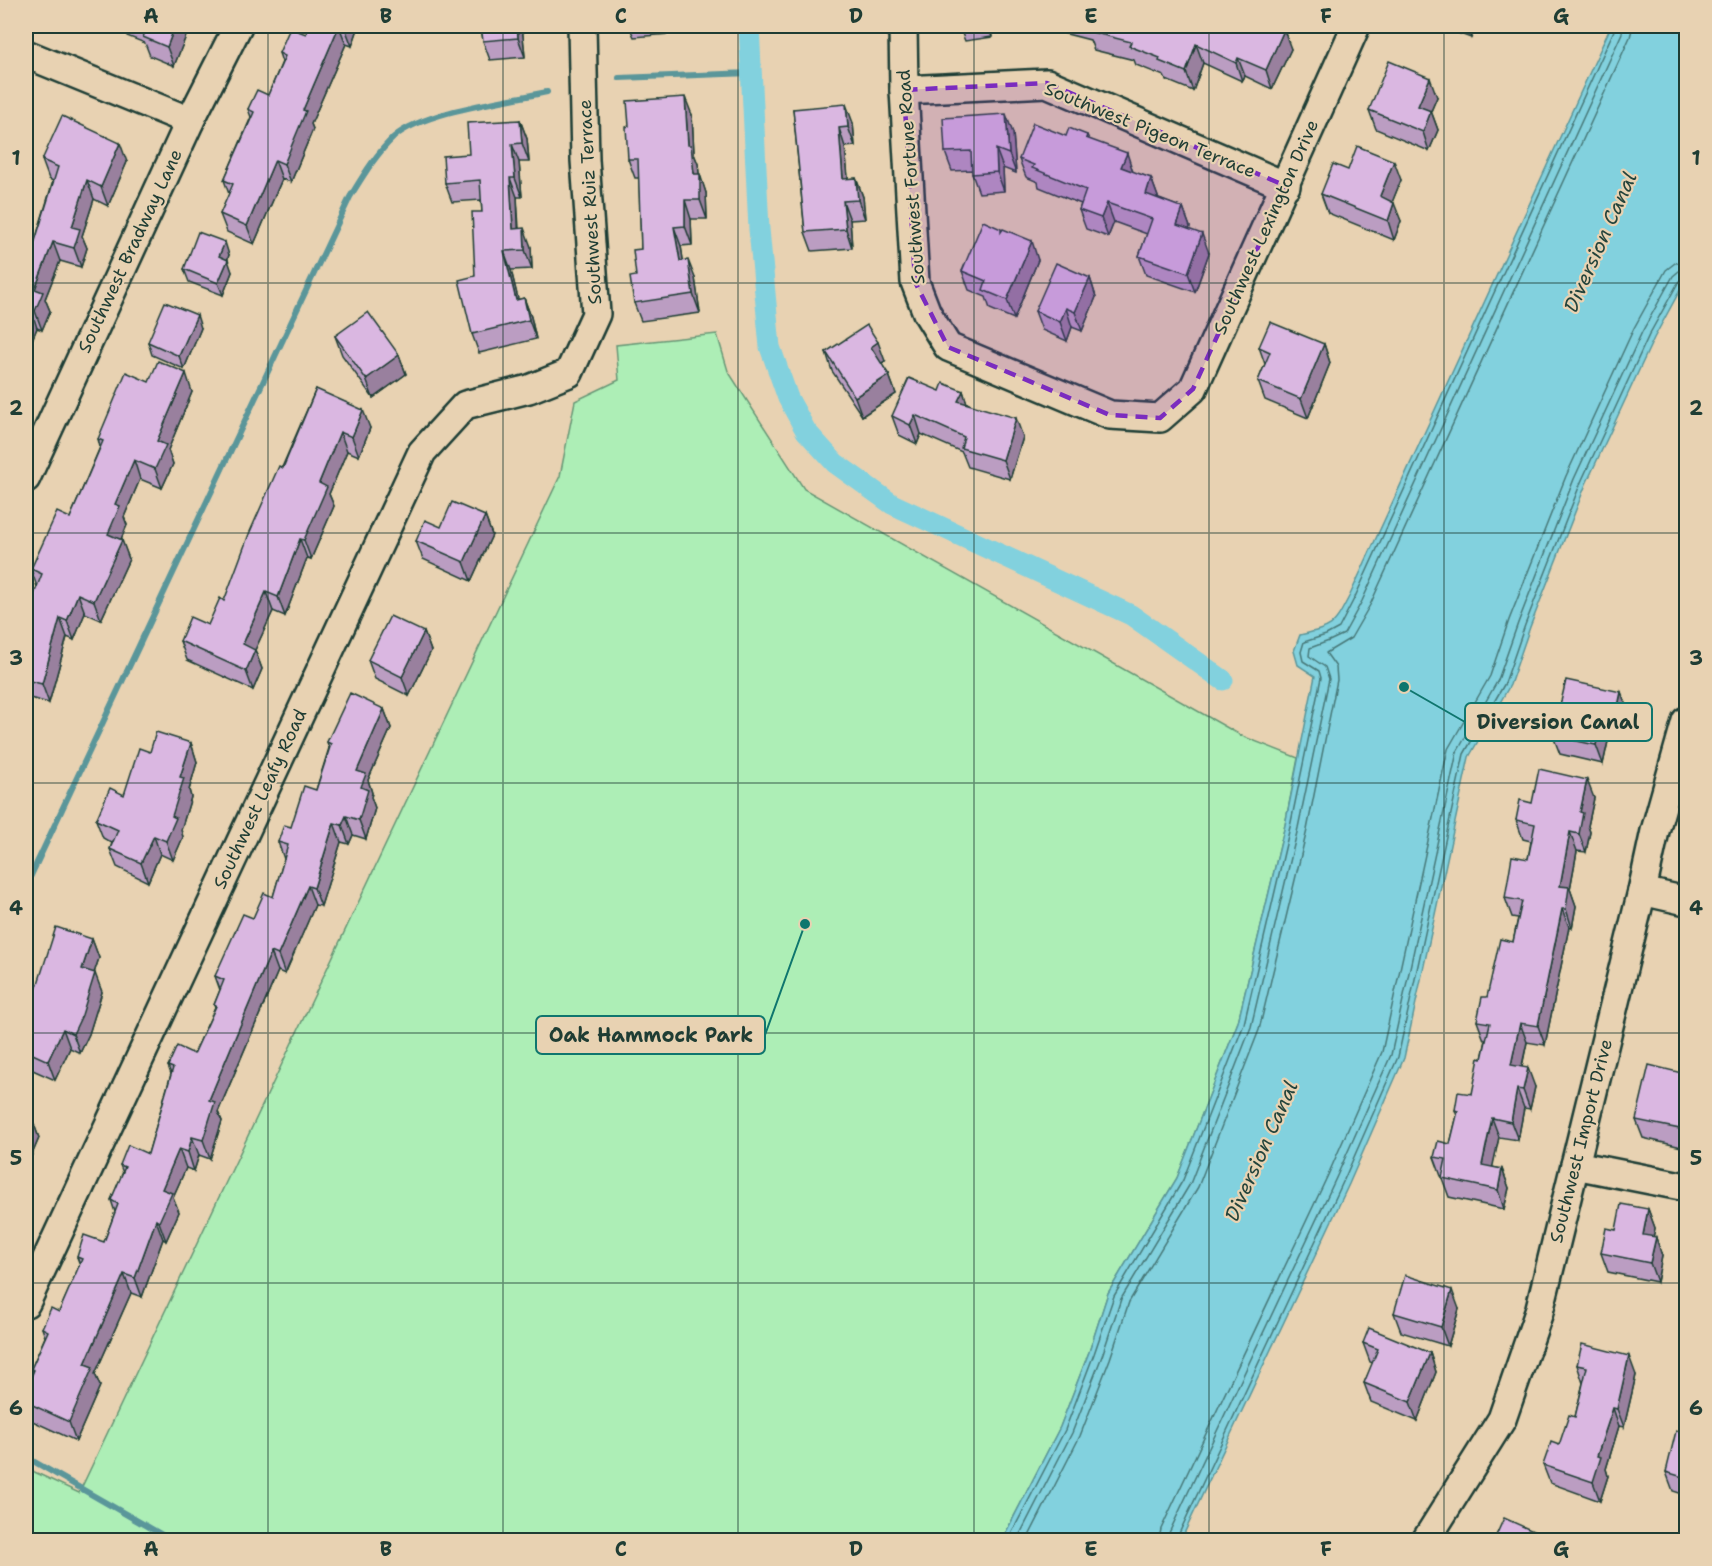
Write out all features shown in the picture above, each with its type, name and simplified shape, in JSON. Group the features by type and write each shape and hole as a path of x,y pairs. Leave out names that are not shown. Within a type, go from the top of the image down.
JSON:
{"street":[{"name":"Southwest Bradway Lane","path":"26,478 190,121 238,26"},
{"name":"Southwest Ruiz Terrace","path":"569,373 596,314 585,160 582,26"},
{"name":"Southwest Fortune Road","path":"903,26 904,90 915,282 927,313 948,347 1110,414 1160,418"},
{"name":"Southwest Lexington Drive","path":"1160,418 1193,388 1286,186 1356,26"},
{"path":"26,54 190,121"},
{"name":"Southwest Pigeon Terrace","path":"904,90 1047,83 1286,186"},
{"name":"Southwest Leafy Road","path":"26,1303 422,452 465,405 529,389 569,373"},
{"name":"Southwest Import Drive","path":"1426,1540 1502,1419 1539,1312 1655,831 1686,721"},
{"path":"1642,891 1686,901"},
{"path":"1575,1165 1686,1187"}],"highlighted area":[{"path":"1047,83 1286,186 1193,389 1160,418 1110,415 948,347 915,282 904,90"}],"green space":[{"path":"717,334 728,371 804,489 1242,736 1298,758 1285,825 1238,1022 1177,1178 1108,1293 1089,1352 1060,1427 1002,1540 26,1540 26,1468 79,1493 560,476 575,401 619,380 616,345"}],"water":[{"path":"1611,26 1686,26 1686,279 1654,338 1586,484 1530,627 1510,685 1469,757 1404,1058 1349,1184 1181,1540 1002,1540 1060,1427 1089,1352 1108,1293 1177,1178 1238,1022 1285,825 1315,676 1298,665 1294,651 1300,635 1332,624 1350,595"}],"building":[{"path":"141,26 175,26 167,47 143,37 147,28"},
{"path":"309,26 339,26 303,110 306,111 284,164 275,160 247,226 220,214 233,184 224,180 254,112 248,109 257,90 268,95 285,56 279,53 290,28 306,34"},
{"path":"481,26 517,26 518,38 483,41"},
{"path":"1088,26 1275,26 1284,30 1266,70 1238,58 1236,63 1196,44 1186,72 1159,61 1160,58 1129,46 1131,42 1087,31"},
{"path":"1389,61 1430,78 1418,106 1431,111 1423,132 1369,110"},
{"path":"685,97 688,145 691,145 694,174 700,174 700,200 685,200 685,226 674,227 680,261 688,260 693,294 634,303 630,277 636,276 633,250 641,249 638,159 628,159 627,101"},
{"path":"846,104 848,127 839,128 843,179 856,178 858,200 843,201 846,229 805,232 793,109"},
{"path":"1006,114 1009,154 996,149 997,172 972,174 971,151 945,152 943,118"},
{"path":"62,116 120,143 101,187 87,180 72,227 80,229 74,248 53,242 35,289 43,292 35,311 31,309 26,320 26,251 31,254 58,167 42,160"},
{"path":"520,120 522,143 512,144 515,178 510,178 513,229 524,228 525,250 504,251 516,300 524,298 529,320 472,334 459,280 475,276 472,212 482,212 480,180 445,183 443,156 469,154 467,123"},
{"path":"1033,123 1066,136 1069,128 1087,135 1086,138 1127,153 1121,167 1151,178 1146,194 1183,208 1177,225 1202,234 1188,273 1139,256 1152,219 1107,203 1101,218 1079,210 1086,190 1032,168 1034,165 1019,159"},
{"path":"1357,146 1394,161 1380,196 1394,203 1388,221 1321,194 1333,164 1348,170"},
{"path":"983,221 1001,229 1001,232 1003,229 1032,241 1007,300 983,290 986,281 962,271"},
{"path":"198,232 225,242 219,256 228,260 218,283 184,269"},
{"path":"1056,263 1090,278 1075,312 1066,308 1060,322 1035,311"},
{"path":"165,302 197,315 179,356 148,342"},
{"path":"368,312 399,355 366,379 335,336"},
{"path":"1270,322 1324,344 1301,399 1258,381 1270,352 1259,347"},
{"path":"867,325 878,342 871,347 889,375 855,397 826,352"},
{"path":"158,361 186,373 157,441 166,445 155,469 134,460 115,504 120,506 108,534 122,540 94,601 78,594 67,621 60,618 42,684 26,680 26,615 42,574 31,569 57,512 70,518 103,441 98,439 126,372 149,382"},
{"path":"909,378 940,391 943,383 963,391 958,401 1016,418 1003,460 961,448 964,437 915,415 910,425 892,416"},
{"path":"316,389 363,410 352,437 340,432 319,483 327,487 304,540 300,539 278,597 266,592 243,644 255,650 246,671 180,641 190,617 208,625 220,598 224,601 249,534 279,466 283,468"},
{"path":"452,502 485,516 464,562 416,541 425,520 441,527"},
{"path":"390,616 424,632 402,677 368,660"},
{"path":"1566,680 1621,692 1616,716 1603,713 1596,745 1553,736"},
{"path":"350,693 384,709 357,771 366,774 361,787 368,790 359,820 346,816 342,825 334,823 314,888 308,886 278,955 271,952 209,1100 215,1102 203,1140 192,1137 188,1152 179,1149 162,1189 172,1193 159,1222 156,1220 135,1278 124,1274 85,1364 93,1367 69,1422 26,1402 26,1389 34,1370 31,1369 48,1331 42,1328 51,1308 59,1312 82,1259 77,1257 84,1235 104,1242 118,1204 111,1200 125,1167 120,1165 128,1145 148,1154 173,1068 168,1066 177,1046 194,1054 216,1006 214,1005 224,980 215,976 243,914 253,918 264,893 273,897 288,845 278,842 284,825 291,827 304,786 316,790 331,744 327,742"},
{"path":"156,732 191,743 180,777 184,778 172,816 176,818 166,841 154,836 141,863 110,849 118,830 96,820 110,788 124,795 139,748 150,752"},
{"path":"1539,769 1587,780 1580,812 1583,813 1579,834 1570,832 1560,886 1569,887 1566,909 1562,909 1538,1026 1520,1023 1511,1065 1528,1068 1523,1090 1517,1089 1511,1122 1492,1118 1482,1165 1502,1169 1498,1190 1442,1178 1446,1159 1434,1157 1438,1141 1450,1144 1458,1111 1455,1110 1458,1092 1472,1094 1479,1058 1482,1059 1490,1023 1477,1021 1482,997 1487,997 1500,939 1513,942 1522,901 1505,898 1512,856 1528,859 1535,824 1516,820 1520,800 1532,803"},
{"path":"56,927 92,939 82,969 95,973 82,1015 73,1034 63,1029 48,1061 26,1051 26,993 27,989 35,993"},
{"path":"1649,1065 1686,1074 1686,1107 1680,1129 1636,1120"},
{"path":"26,1116 32,1119 26,1135"},
{"path":"1621,1204 1648,1209 1643,1235 1656,1237 1650,1263 1601,1253 1606,1228 1616,1230"},
{"path":"1405,1275 1452,1290 1441,1327 1394,1313"},
{"path":"1369,1328 1430,1353 1410,1402 1364,1383 1378,1349 1363,1343"},
{"path":"1582,1344 1629,1356 1617,1409 1613,1408 1597,1456 1601,1457 1593,1482 1543,1465 1551,1442 1559,1445 1569,1415 1575,1417 1587,1367 1577,1365"},
{"path":"1676,1431 1686,1433 1686,1478 1666,1472"},
{"path":"1504,1518 1551,1539 1551,1540 1494,1540"}],"waterway":[{"path":"749,26 759,229 770,347 788,398 806,431 835,463 892,504 1131,615 1223,680"},
{"path":"619,78 751,73"},
{"path":"26,886 350,197 365,173 394,137 425,120 466,108 547,92"},
{"path":"26,1457 171,1540"}],"place":[{"name":"Diversion Canal","path":"1404,687"},
{"name":"Oak Hammock Park","path":"805,924"}]}
